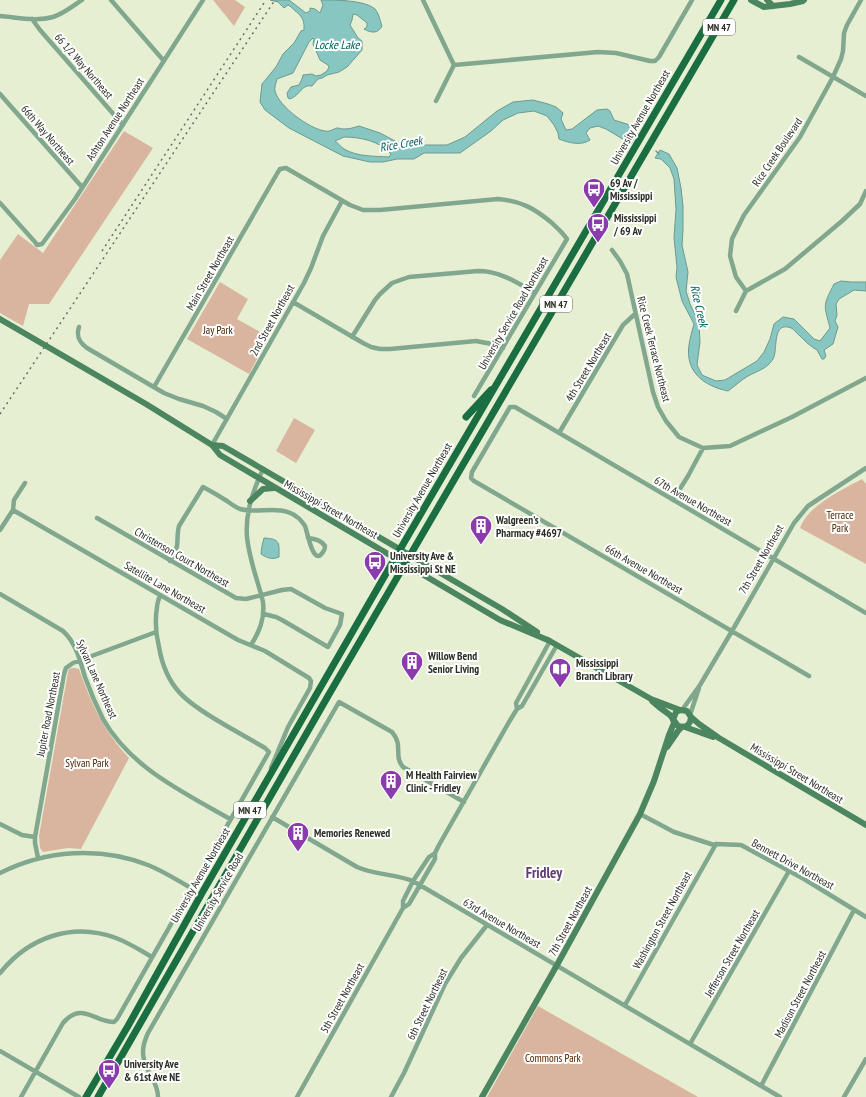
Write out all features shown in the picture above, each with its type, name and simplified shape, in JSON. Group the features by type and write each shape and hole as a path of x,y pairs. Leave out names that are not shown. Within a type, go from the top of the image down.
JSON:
{"main road":[{"name":"University Avenue Northeast","path":"86,1097 400,549 722,0"},
{"name":"University Avenue Northeast","path":"98,1097 404,564 734,0"},
{"path":"466,417 499,381"}],"street":[{"path":"0,16 45,19 64,12 82,0"},
{"path":"111,0 164,61"},
{"path":"424,0 454,64"},
{"path":"454,64 598,52 616,53 655,61 659,57 692,0"},
{"path":"751,0 764,7 804,0"},
{"path":"767,0 773,6"},
{"name":"Rice Creek Boulevard","path":"746,291 736,277 730,256 732,239 744,215 800,137 833,77 844,51 844,32 861,0"},
{"name":"Ashton Avenue Northeast","path":"0,203 37,245 40,245 45,241 82,188 203,1"},
{"name":"66 1/2 Way Northeast","path":"32,19 123,125"},
{"path":"799,57 866,96"},
{"path":"436,101 454,64"},
{"name":"66th Way Northeast","path":"0,94 82,188"},
{"name":"Main Street Northeast","path":"154,387 278,172 283,168 288,169 342,201"},
{"path":"736,311 746,291 785,268 860,204 866,191"},
{"name":"University Service Road Northeast","path":"342,201 363,210 375,210 498,199 507,200 525,204 538,211 563,233 566,239 474,396"},
{"name":"2nd Street Northeast","path":"212,445 293,302 311,268 323,236 342,201"},
{"name":"Rice Creek Terrace Northeast","path":"612,250 620,261 626,274 653,392 658,407 666,421 679,437 703,448 730,446 865,380"},
{"path":"352,337 380,294 392,283 409,277 486,271 511,279 535,293"},
{"path":"293,302 352,337 371,347 380,349 476,341 492,344 502,348"},
{"name":"4th Street Northeast","path":"559,433 623,325 635,314"},
{"name":"Mississippi Street Northeast","path":"0,319 146,404 212,445 220,455 404,564 500,620 550,641"},
{"path":"79,327 79,339 87,348 171,396 203,406 227,419"},
{"name":"67th Avenue Northeast","path":"471,478 472,472 510,407 515,407 866,613"},
{"name":"Mississippi Street Northeast","path":"212,445 223,446 263,469 502,609 550,641 651,699 681,710"},
{"path":"673,500 703,448"},
{"name":"7th Street Northeast","path":"681,710 700,685 794,522 808,506 866,468"},
{"path":"251,645 262,623 264,609 247,538 247,520 250,501 263,469"},
{"name":"66th Avenue Northeast","path":"471,478 809,676"},
{"path":"0,530 13,510 14,500 25,483"},
{"path":"170,561 178,544 177,534 179,526 203,487 240,509 289,512 305,526 308,538"},
{"path":"250,501 263,489 275,488"},
{"name":"Satellite Lane Northeast","path":"13,510 238,640 265,651 309,678 311,685 288,727 273,762 267,781"},
{"name":"Christenson Court Northeast","path":"97,518 236,598 246,599 291,589 325,608 342,614 340,625 328,646 282,620 264,614"},
{"name":"Sylvan Lane Northeast","path":"0,594 63,631 67,635 76,649 91,694 103,719 130,754 153,774 230,819"},
{"path":"21,1097 67,1018 80,1013 93,1016 104,1021 114,1022 117,1018 269,752 265,748 200,710 182,696 174,686 163,666 156,632 156,607 160,595"},
{"name":"Jupiter Road Northeast","path":"38,858 34,843 66,668 80,660 156,632"},
{"name":"5th Street Northeast","path":"517,709 516,703 550,641"},
{"name":"5th Street Northeast","path":"403,908 403,900 413,881 429,856 435,852 517,709 522,706 557,645"},
{"name":"7th Street Northeast","path":"691,716 700,685"},
{"name":"Mississippi Street Northeast","path":"651,699 670,715 674,721"},
{"name":"University Service Road","path":"158,1097 157,1087 147,1068 142,1054 144,1042 339,702 392,732 399,744 398,757 403,767 464,802"},
{"path":"681,710 687,711 691,716 690,722 683,727 678,726 674,721 674,715 681,710"},
{"name":"Mississippi Street Northeast","path":"691,716 699,724 719,738 866,825"},
{"name":"7th Street Northeast","path":"482,1097 640,814 665,750 674,721"},
{"name":"Mississippi Street Northeast","path":"683,727 719,738"},
{"name":"7th Street Northeast","path":"665,750 678,731 683,727"},
{"name":"Bennett Drive Northeast","path":"640,814 674,832 714,845 741,845 804,879 866,917"},
{"name":"63rd Avenue Northeast","path":"272,818 357,868 371,873 390,874 413,881 780,1097"},
{"path":"0,824 22,835 35,837"},
{"name":"Washington Street Northeast","path":"625,1006 716,844"},
{"path":"0,873 10,868 46,856 72,852 101,854 117,856 147,865 173,877 191,888"},
{"name":"5th Street Northeast","path":"297,1097 403,908 409,904 435,859 435,852"},
{"name":"Jefferson Street Northeast","path":"690,1044 789,871"},
{"name":"Madison Street Northeast","path":"761,1086 854,910"},
{"name":"6th Street Northeast","path":"391,1097 404,1073 445,984 460,958 488,925"},
{"path":"0,973 16,956 27,948 49,936 72,932 87,932 116,938 152,956"},
{"path":"0,1051 79,1097"},
{"path":"844,1097 866,1059"}],"green space":[{"path":"213,0 235,0 245,7 234,26"},
{"path":"124,131 153,148 49,304 29,304 23,326 0,313 0,260 18,234 43,253"},
{"name":"Jay Park","path":"220,282 248,299 237,319 269,337 249,374 187,339"},
{"path":"294,418 315,430 296,463 276,451"},
{"name":"Terrace Park","path":"862,479 866,484 866,564 800,528 810,512 818,505"},
{"name":"Sylvan Park","path":"69,669 79,669 94,706 105,727 129,758 81,849 68,848 43,852 40,848 39,836 68,672"},
{"name":"Commons Park","path":"538,1006 698,1097 487,1097"}],"water":[{"name":"Locke Lake","path":"270,0 289,0 306,13 310,11 310,8 315,9 320,13 323,5 321,0 342,0 370,6 378,13 382,26 376,32 364,29 367,27 367,23 357,15 353,14 350,25 358,38 362,41 362,50 347,67 339,72 318,79 312,86 303,88 294,97 290,99 288,98 287,93 291,87 299,85 303,75 321,75 327,71 329,67 320,60 313,44 313,38 309,42 293,73 277,79 275,91 282,104 304,122 319,129 328,131 337,128 347,129 359,126 408,145 447,145 465,137 497,111 513,102 533,100 556,107 563,113 561,119 566,130 572,129 597,110 607,109 610,111 614,120 627,124 638,131 631,144 598,126 590,128 586,133 590,140 583,143 571,143 559,139 554,125 547,116 534,111 518,113 503,120 491,131 460,153 424,153 414,159 397,159 383,162 370,162 343,156 289,128 265,110 260,102 262,84 276,67 283,54 294,43 301,31 304,30 304,22 299,14 290,6 288,5 284,8 278,2","holes":["344,137 376,143 391,154 389,157 366,156 349,152 335,141"]},
{"name":"Rice Creek","path":"660,150 669,154 677,168 681,188 683,206 682,245 688,272 686,291 699,323 700,342 697,365 702,375 716,381 725,380 757,361 764,352 770,339 774,324 783,317 794,319 814,339 820,341 830,328 825,305 834,284 841,281 866,282 866,291 854,290 839,299 836,304 837,315 835,321 838,327 833,344 824,350 826,356 824,359 822,359 817,350 808,344 793,329 783,327 776,339 774,355 771,362 745,378 728,391 711,386 693,370 690,363 689,342 694,324 682,301 676,277 677,267 674,238 676,209 674,179 670,168 661,159 655,158"},
{"path":"264,538 274,539 278,543 279,557 270,558 261,554"}],"waterway":[{"name":"Rice Creek","path":"656,151 659,154"}],"railway":[{"path":"102,251 266,0"},
{"path":"0,414 275,0"}],"place":[{"name":"69 Av / Mississippi","path":"594,208"},
{"name":"Mississippi / 69 Av","path":"598,244"},
{"name":"Walgreen's Pharmacy #4697","path":"481,546"},
{"name":"University Ave & Mississippi St NE","path":"375,582"},
{"name":"Willow Bend Senior Living","path":"412,682"},
{"name":"Mississippi Branch Library","path":"560,688"},
{"name":"M Health Fairview Clinic - Fridley","path":"391,800"},
{"name":"Memories Renewed","path":"298,852"},
{"name":"University Ave & 61st Ave NE","path":"109,1090"}],"district":[{"name":"Fridley","path":"544,873"}]}
